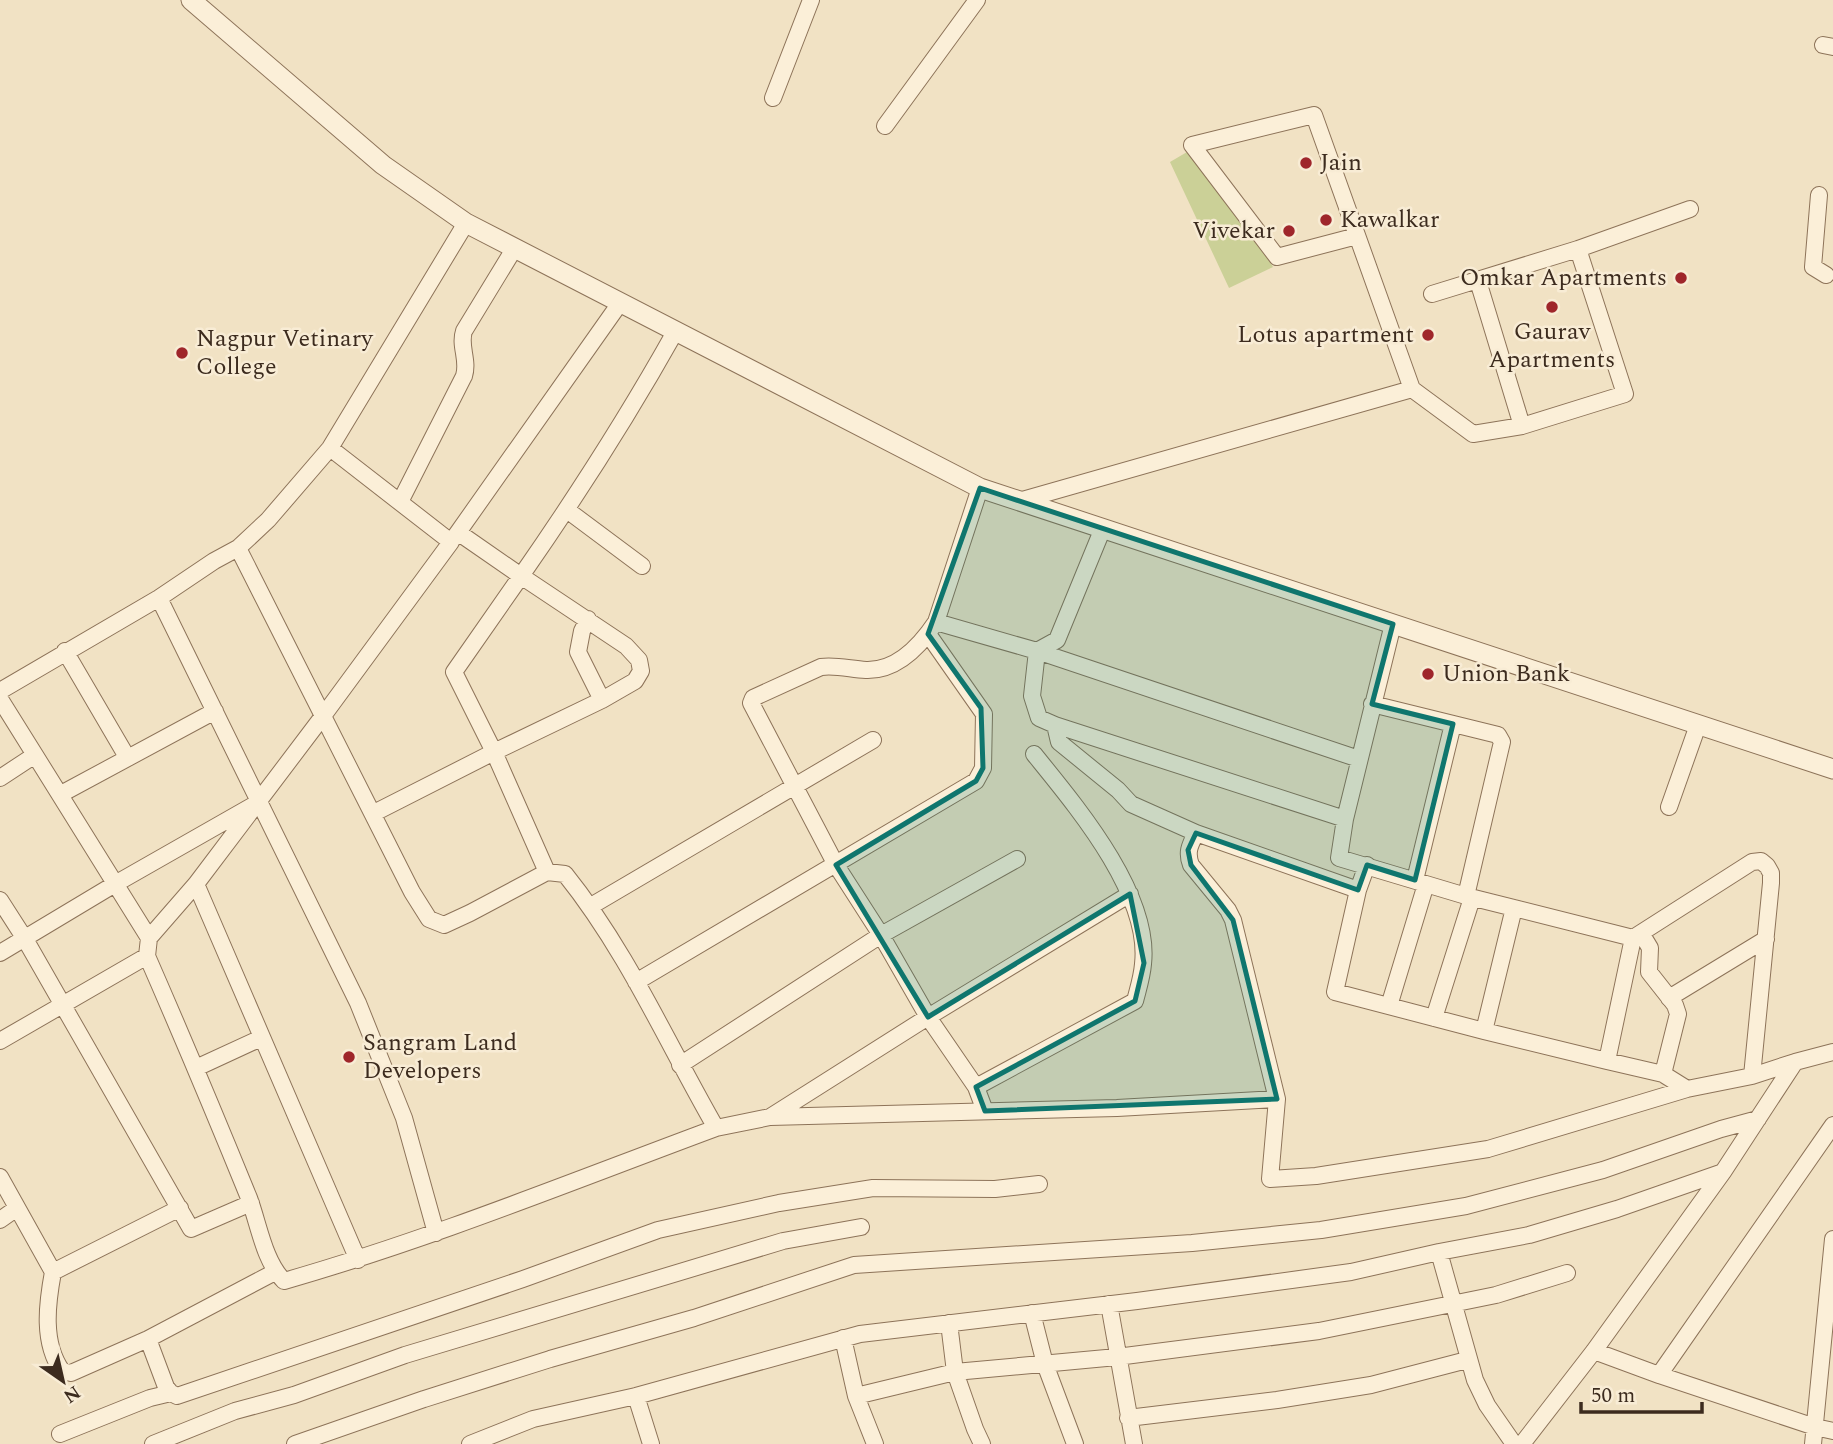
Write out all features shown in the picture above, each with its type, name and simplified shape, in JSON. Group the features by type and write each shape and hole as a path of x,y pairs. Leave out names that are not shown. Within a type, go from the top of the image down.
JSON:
{"street":[{"path":"191,0 383,165 466,223 980,488 1833,769"},
{"path":"773,98 811,0"},
{"path":"885,126 977,0"},
{"path":"1357,236 1277,257 1192,145 1314,115 1412,389 1474,434 1522,426 1625,394 1578,249"},
{"path":"1819,195 1814,267 1826,275"},
{"path":"1433,294 1578,249 1690,209"},
{"path":"0,691 159,598 238,548 268,520 330,449 466,223"},
{"path":"400,502 464,376 464,331 514,249"},
{"path":"1478,281 1522,426"},
{"path":"620,303 455,537 323,716 196,884 149,938 147,956 251,1203 275,1272 284,1281 358,1260 716,1128 770,1117 1117,1108 1278,1099"},
{"path":"547,872 494,751 454,672 567,510 675,332"},
{"path":"1019,501 1412,389"},
{"path":"330,449 400,502 521,576 626,646 639,660 641,671 635,681 602,700 494,751 374,813"},
{"path":"980,488 932,628 890,667 878,670 821,667 754,698 751,704 836,865 881,935 928,1017 976,1087 985,1111"},
{"path":"567,510 642,566"},
{"path":"1037,651 1056,639 1102,528"},
{"path":"238,548 374,813 411,892 429,919 444,925 547,872 565,874 591,906 716,1128"},
{"path":"159,598 358,1003 404,1118 436,1233"},
{"path":"587,619 578,652 602,700"},
{"path":"1392,624 1345,819 1339,858 1469,897 1637,935 1650,948 1649,972 1678,1009 1663,1074"},
{"path":"932,628 1037,651 1359,759"},
{"path":"636,982 976,781 983,768 985,720 981,708 932,628"},
{"path":"65,651 127,757"},
{"path":"1037,651 1032,696 1039,718 1055,726 1345,819"},
{"path":"0,699 149,938"},
{"path":"1372,704 1498,735 1502,742 1469,897 1434,1018"},
{"path":"61,794 215,711"},
{"path":"1389,1006 1421,882 1453,724"},
{"path":"1669,807 1698,725"},
{"path":"1055,726 1059,742 1118,790 1131,804 1196,833 1358,890"},
{"path":"591,906 873,740"},
{"path":"976,1087 1135,1001 1144,963 1141,933 1130,894 1086,820 1034,754"},
{"path":"0,778 36,755"},
{"path":"0,953 258,802"},
{"path":"1196,833 1188,850 1188,857 1233,920 1278,1099 1270,1179 1315,1176 1488,1149 1687,1089 1752,1076 1833,1052"},
{"path":"680,1065 881,935 1017,859"},
{"path":"1607,1061 1637,935 1752,862 1760,861 1767,866 1771,883 1752,1076"},
{"path":"1367,865 1358,890 1335,992 1663,1074 1687,1089"},
{"path":"196,884 358,1260"},
{"path":"770,1117 1130,894"},
{"path":"0,900 191,1229 251,1203"},
{"path":"1484,1031 1514,908"},
{"path":"1669,998 1766,939"},
{"path":"0,1041 147,956"},
{"path":"196,1068 261,1038"},
{"path":"1439,1252 1468,1360 1487,1405 1525,1443 1723,1172 1795,1062"},
{"path":"295,1444 424,1399 550,1359 694,1318 853,1265 1192,1243 1321,1230 1478,1203 1603,1170 1758,1119"},
{"path":"1659,1375 1833,1125"},
{"path":"470,1444 533,1419 636,1396 843,1338 1351,1272 1439,1252 1529,1236 1723,1172"},
{"path":"0,1177 53,1272 47,1307 52,1352 62,1371 71,1373 148,1339 275,1272"},
{"path":"148,1339 166,1387 177,1396 658,1230 779,1203 873,1188 995,1189 1039,1184"},
{"path":"0,1220 17,1208"},
{"path":"53,1272 180,1208"},
{"path":"153,1444 235,1412 294,1395 405,1355 783,1241 861,1227"},
{"path":"1814,1436 1833,1239"},
{"path":"856,1396 955,1372 1117,1357 1319,1331 1496,1295 1567,1273"},
{"path":"1109,1304 1134,1444"},
{"path":"1032,1313 1045,1364 1075,1444"},
{"path":"949,1323 955,1372 982,1444"},
{"path":"843,1338 856,1396 876,1444"},
{"path":"1594,1351 1814,1436 1833,1431"},
{"path":"1128,1418 1277,1400 1371,1385 1468,1360"},
{"path":"60,1434 150,1398 171,1393"},
{"path":"636,1396 651,1444"}],"highlighted area":[{"path":"980,488 1393,624 1372,704 1453,724 1415,880 1367,865 1358,890 1196,833 1188,850 1191,865 1233,920 1277,1099 985,1111 976,1087 1135,1001 1144,963 1130,894 928,1017 836,865 976,781 983,768 981,708 928,634"}],"green space":[{"path":"1187,152 1273,267 1229,288 1170,162"}],"place":[{"name":"Jain","path":"1306,163"},
{"name":"Kawalkar","path":"1326,220"},
{"name":"Vivekar","path":"1289,231"},
{"name":"Omkar Apartments","path":"1681,278"},
{"name":"Gaurav Apartments","path":"1552,307"},
{"name":"Lotus apartment","path":"1428,335"},
{"name":"Nagpur Vetinary College","path":"182,353"},
{"name":"Union Bank","path":"1428,674"},
{"name":"Sangram Land Developers","path":"349,1057"}]}
